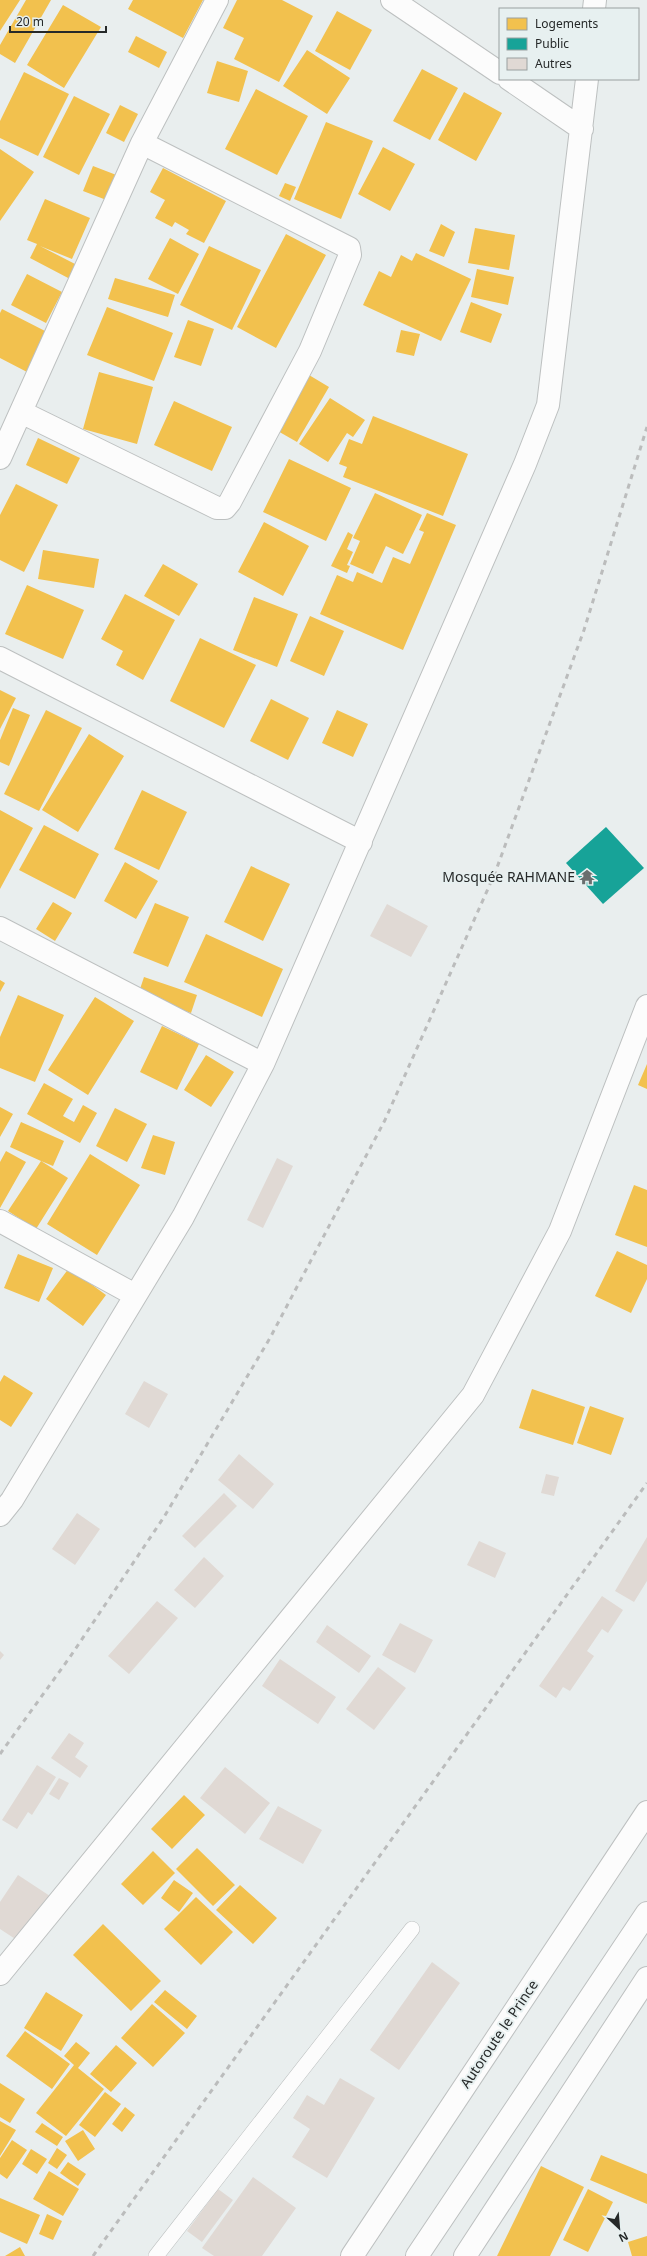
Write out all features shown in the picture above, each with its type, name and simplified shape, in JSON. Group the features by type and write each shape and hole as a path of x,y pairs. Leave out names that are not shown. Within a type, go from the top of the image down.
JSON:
{"street":[{"path":"0,458 142,143 217,0"},
{"path":"392,0 499,72"},
{"path":"509,80 582,129"},
{"path":"4,1503 136,1295 183,1217 263,1064 497,530 548,405 587,80"},
{"path":"21,412 217,508 225,508 230,502 310,352 350,255 349,248 142,143"},
{"path":"0,658 361,842"},
{"path":"0,928 263,1064"},
{"path":"0,1974 473,1395 560,1231 647,1006"},
{"path":"0,1221 136,1295"},
{"name":"Autoroute le Prince","path":"352,2256 647,1812"},
{"path":"417,2256 647,1913"},
{"path":"465,2256 647,1978"}],"lane":[{"path":"156,2256 412,1929"}],"building: Logements":[{"path":"0,0 20,0 0,31"},
{"path":"26,0 51,0 15,63 0,54 0,45"},
{"path":"133,0 203,0 183,38 128,9"},
{"path":"237,0 282,0 313,16 279,82 234,59 244,38 223,28"},
{"path":"63,5 101,27 64,88 27,65"},
{"path":"337,11 372,30 350,70 315,51"},
{"path":"136,36 167,52 159,68 128,52"},
{"path":"307,50 350,78 327,114 283,86"},
{"path":"217,61 248,71 239,102 207,93"},
{"path":"422,69 458,88 430,140 393,121"},
{"path":"24,72 69,94 38,156 0,138 0,121"},
{"path":"256,89 308,116 277,175 225,149"},
{"path":"464,92 502,113 476,161 438,140"},
{"path":"74,96 110,114 79,175 43,157"},
{"path":"120,105 138,114 124,142 106,133"},
{"path":"326,122 373,141 341,219 294,199"},
{"path":"383,147 415,164 390,211 358,194"},
{"path":"0,149 34,172 0,221"},
{"path":"93,166 119,176 109,201 83,191"},
{"path":"163,168 226,201 204,243 186,234 189,230 175,222 172,227 155,218 165,200 150,192"},
{"path":"285,183 296,187 290,201 279,196"},
{"path":"45,199 90,218 72,259 40,246 77,265 70,279 30,258 37,244 27,240"},
{"path":"441,224 455,232 444,257 429,251"},
{"path":"475,228 515,235 509,270 468,263"},
{"path":"286,234 326,255 276,348 237,327"},
{"path":"170,238 199,254 178,294 148,279"},
{"path":"209,246 261,270 232,330 180,305"},
{"path":"416,253 471,279 441,341 363,305 379,271 391,277 401,255 412,261"},
{"path":"477,269 514,277 508,305 471,297"},
{"path":"27,274 62,292 46,323 11,305"},
{"path":"115,278 175,295 168,317 108,299"},
{"path":"471,302 502,314 491,343 460,332"},
{"path":"107,307 173,333 154,381 87,355"},
{"path":"2,309 47,332 27,372 0,358 0,313"},
{"path":"188,320 214,329 201,366 174,357"},
{"path":"401,330 420,334 414,356 396,352"},
{"path":"99,372 153,387 137,444 83,429"},
{"path":"309,375 329,387 297,442 276,430"},
{"path":"330,398 365,420 353,437 347,433 328,462 299,444"},
{"path":"174,401 232,427 212,471 154,445"},
{"path":"373,416 468,454 443,516 343,477 347,467 339,464 349,439 362,444"},
{"path":"38,438 80,458 67,484 26,465"},
{"path":"289,459 351,488 326,541 263,512"},
{"path":"16,484 58,505 24,572 0,560 0,515"},
{"path":"375,493 422,515 403,554 386,546 373,574 350,564 360,541 353,538"},
{"path":"427,513 456,525 403,650 320,614 337,575 353,582 357,572 382,583 393,557 410,564 424,532 419,530"},
{"path":"264,522 309,546 283,596 238,572"},
{"path":"348,532 353,535 347,549 353,552 347,565 350,566 347,573 331,566"},
{"path":"43,550 99,559 94,588 38,579"},
{"path":"163,564 198,584 179,616 144,596"},
{"path":"27,585 84,610 63,659 5,634"},
{"path":"125,594 175,620 143,680 116,665 123,651 101,639"},
{"path":"254,597 298,614 277,667 233,650"},
{"path":"310,616 344,631 324,676 290,661"},
{"path":"200,638 256,665 224,728 170,701"},
{"path":"0,690 16,698 0,729"},
{"path":"271,699 309,718 288,760 250,741"},
{"path":"13,708 30,715 9,766 0,762 0,740"},
{"path":"46,710 82,728 39,811 4,794"},
{"path":"337,710 368,724 353,757 322,743"},
{"path":"89,734 124,756 78,832 42,810"},
{"path":"142,790 187,812 159,870 114,849"},
{"path":"0,810 33,828 0,889"},
{"path":"44,825 99,854 75,899 19,870"},
{"path":"125,862 158,881 136,919 104,901"},
{"path":"251,866 290,884 263,941 224,922"},
{"path":"53,902 72,913 55,941 36,929"},
{"path":"155,903 189,917 168,967 133,953"},
{"path":"206,934 283,969 262,1017 184,982"},
{"path":"144,977 197,995 191,1013 138,995"},
{"path":"0,980 5,983 0,992"},
{"path":"18,995 64,1015 35,1082 0,1068 0,1037"},
{"path":"95,997 134,1021 88,1095 48,1070"},
{"path":"162,1026 199,1044 177,1090 140,1072"},
{"path":"206,1055 234,1072 211,1107 184,1090"},
{"path":"647,1064 647,1089 638,1085"},
{"path":"44,1083 73,1099 63,1116 74,1122 83,1105 97,1113 80,1143 27,1114"},
{"path":"0,1107 13,1114 0,1137"},
{"path":"115,1108 147,1124 127,1162 96,1146"},
{"path":"21,1122 64,1141 53,1166 10,1147"},
{"path":"153,1135 175,1142 165,1175 141,1168"},
{"path":"6,1151 26,1162 0,1208 0,1162"},
{"path":"90,1154 140,1185 97,1255 47,1224"},
{"path":"41,1161 68,1178 36,1229 8,1211"},
{"path":"634,1185 647,1190 647,1247 615,1235"},
{"path":"617,1251 647,1265 647,1279 631,1313 595,1296"},
{"path":"18,1254 53,1268 39,1302 4,1288"},
{"path":"69,1268 106,1295 83,1326 46,1299"},
{"path":"4,1375 33,1393 11,1427 0,1420 0,1382"},
{"path":"532,1389 585,1407 573,1445 519,1428"},
{"path":"590,1406 624,1418 611,1455 577,1443"},
{"path":"184,1795 205,1815 172,1849 151,1829"},
{"path":"197,1848 235,1885 213,1906 176,1869"},
{"path":"153,1851 175,1873 143,1905 121,1884"},
{"path":"174,1880 193,1893 179,1912 161,1898"},
{"path":"240,1885 277,1918 253,1944 216,1910"},
{"path":"196,1897 233,1932 201,1965 164,1929"},
{"path":"103,1924 161,1981 131,2011 73,1955"},
{"path":"165,1990 197,2016 187,2029 154,2002"},
{"path":"46,1992 83,2015 61,2051 24,2028"},
{"path":"152,2004 185,2033 153,2067 121,2038"},
{"path":"25,2031 70,2064 52,2089 6,2056"},
{"path":"76,2042 90,2053 78,2068 104,2089 66,2136 36,2113 74,2065 64,2056"},
{"path":"116,2045 137,2063 111,2092 90,2074"},
{"path":"0,2083 25,2099 10,2123 0,2117"},
{"path":"105,2092 121,2104 95,2137 79,2125"},
{"path":"125,2107 135,2115 122,2132 112,2124"},
{"path":"0,2121 16,2130 0,2156"},
{"path":"42,2123 63,2137 57,2146 35,2132"},
{"path":"83,2130 95,2149 78,2161 65,2141"},
{"path":"12,2140 27,2150 7,2179 0,2174 0,2158"},
{"path":"57,2148 67,2155 57,2169 48,2163"},
{"path":"31,2149 47,2159 37,2174 22,2164"},
{"path":"601,2155 647,2174 647,2204 590,2180"},
{"path":"68,2162 86,2174 78,2186 60,2173"},
{"path":"541,2166 584,2187 550,2256 497,2256"},
{"path":"49,2171 79,2189 63,2216 33,2199"},
{"path":"588,2189 613,2202 588,2252 563,2240"},
{"path":"0,2198 40,2215 27,2244 0,2232"},
{"path":"47,2214 62,2221 53,2240 39,2234"},
{"path":"647,2236 647,2256 632,2256 628,2242"},
{"path":"20,2247 25,2256 5,2256"}],"building: Public":[{"path":"606,827 644,868 603,904 566,863"}],"building: Autres":[{"path":"387,904 428,926 411,957 370,936"},
{"path":"277,1158 293,1166 263,1228 247,1220"},
{"path":"144,1381 168,1394 149,1428 125,1414"},
{"path":"239,1454 274,1484 253,1509 218,1480"},
{"path":"546,1474 559,1477 554,1496 541,1493"},
{"path":"224,1493 237,1506 195,1548 182,1536"},
{"path":"77,1513 100,1529 75,1565 52,1549"},
{"path":"647,1537 647,1581 634,1602 615,1591"},
{"path":"479,1541 506,1553 495,1578 467,1565"},
{"path":"204,1557 224,1576 195,1608 174,1590"},
{"path":"602,1596 623,1610 608,1633 602,1629 587,1651 594,1656 570,1691 563,1687 556,1698 539,1686"},
{"path":"157,1601 178,1618 129,1674 108,1656"},
{"path":"400,1623 433,1640 415,1673 382,1655"},
{"path":"327,1625 371,1656 359,1673 316,1642"},
{"path":"0,1651 4,1655 0,1660"},
{"path":"280,1659 336,1697 318,1724 262,1686"},
{"path":"378,1667 406,1688 374,1730 346,1709"},
{"path":"69,1733 84,1743 75,1757 88,1766 80,1778 51,1758"},
{"path":"37,1765 56,1777 32,1815 28,1812 17,1829 2,1820"},
{"path":"225,1767 270,1803 245,1834 200,1798"},
{"path":"59,1778 69,1783 59,1800 49,1794"},
{"path":"278,1806 322,1830 303,1864 259,1839"},
{"path":"18,1875 53,1898 23,1944 0,1929 0,1902"},
{"path":"432,1962 460,1983 399,2070 370,2050"},
{"path":"340,2078 375,2098 327,2178 292,2157 310,2129 293,2118 307,2095 324,2105"},
{"path":"253,2177 296,2208 262,2256 214,2256 202,2248"},
{"path":"218,2189 233,2200 202,2242 187,2231"}],"railway":[{"path":"0,1754 70,1657 164,1517 270,1338 385,1120 495,873 584,630 647,427"},
{"path":"93,2256 647,1483"}],"place":[{"name":"Mosquée RAHMANE","path":"587,877"}]}
